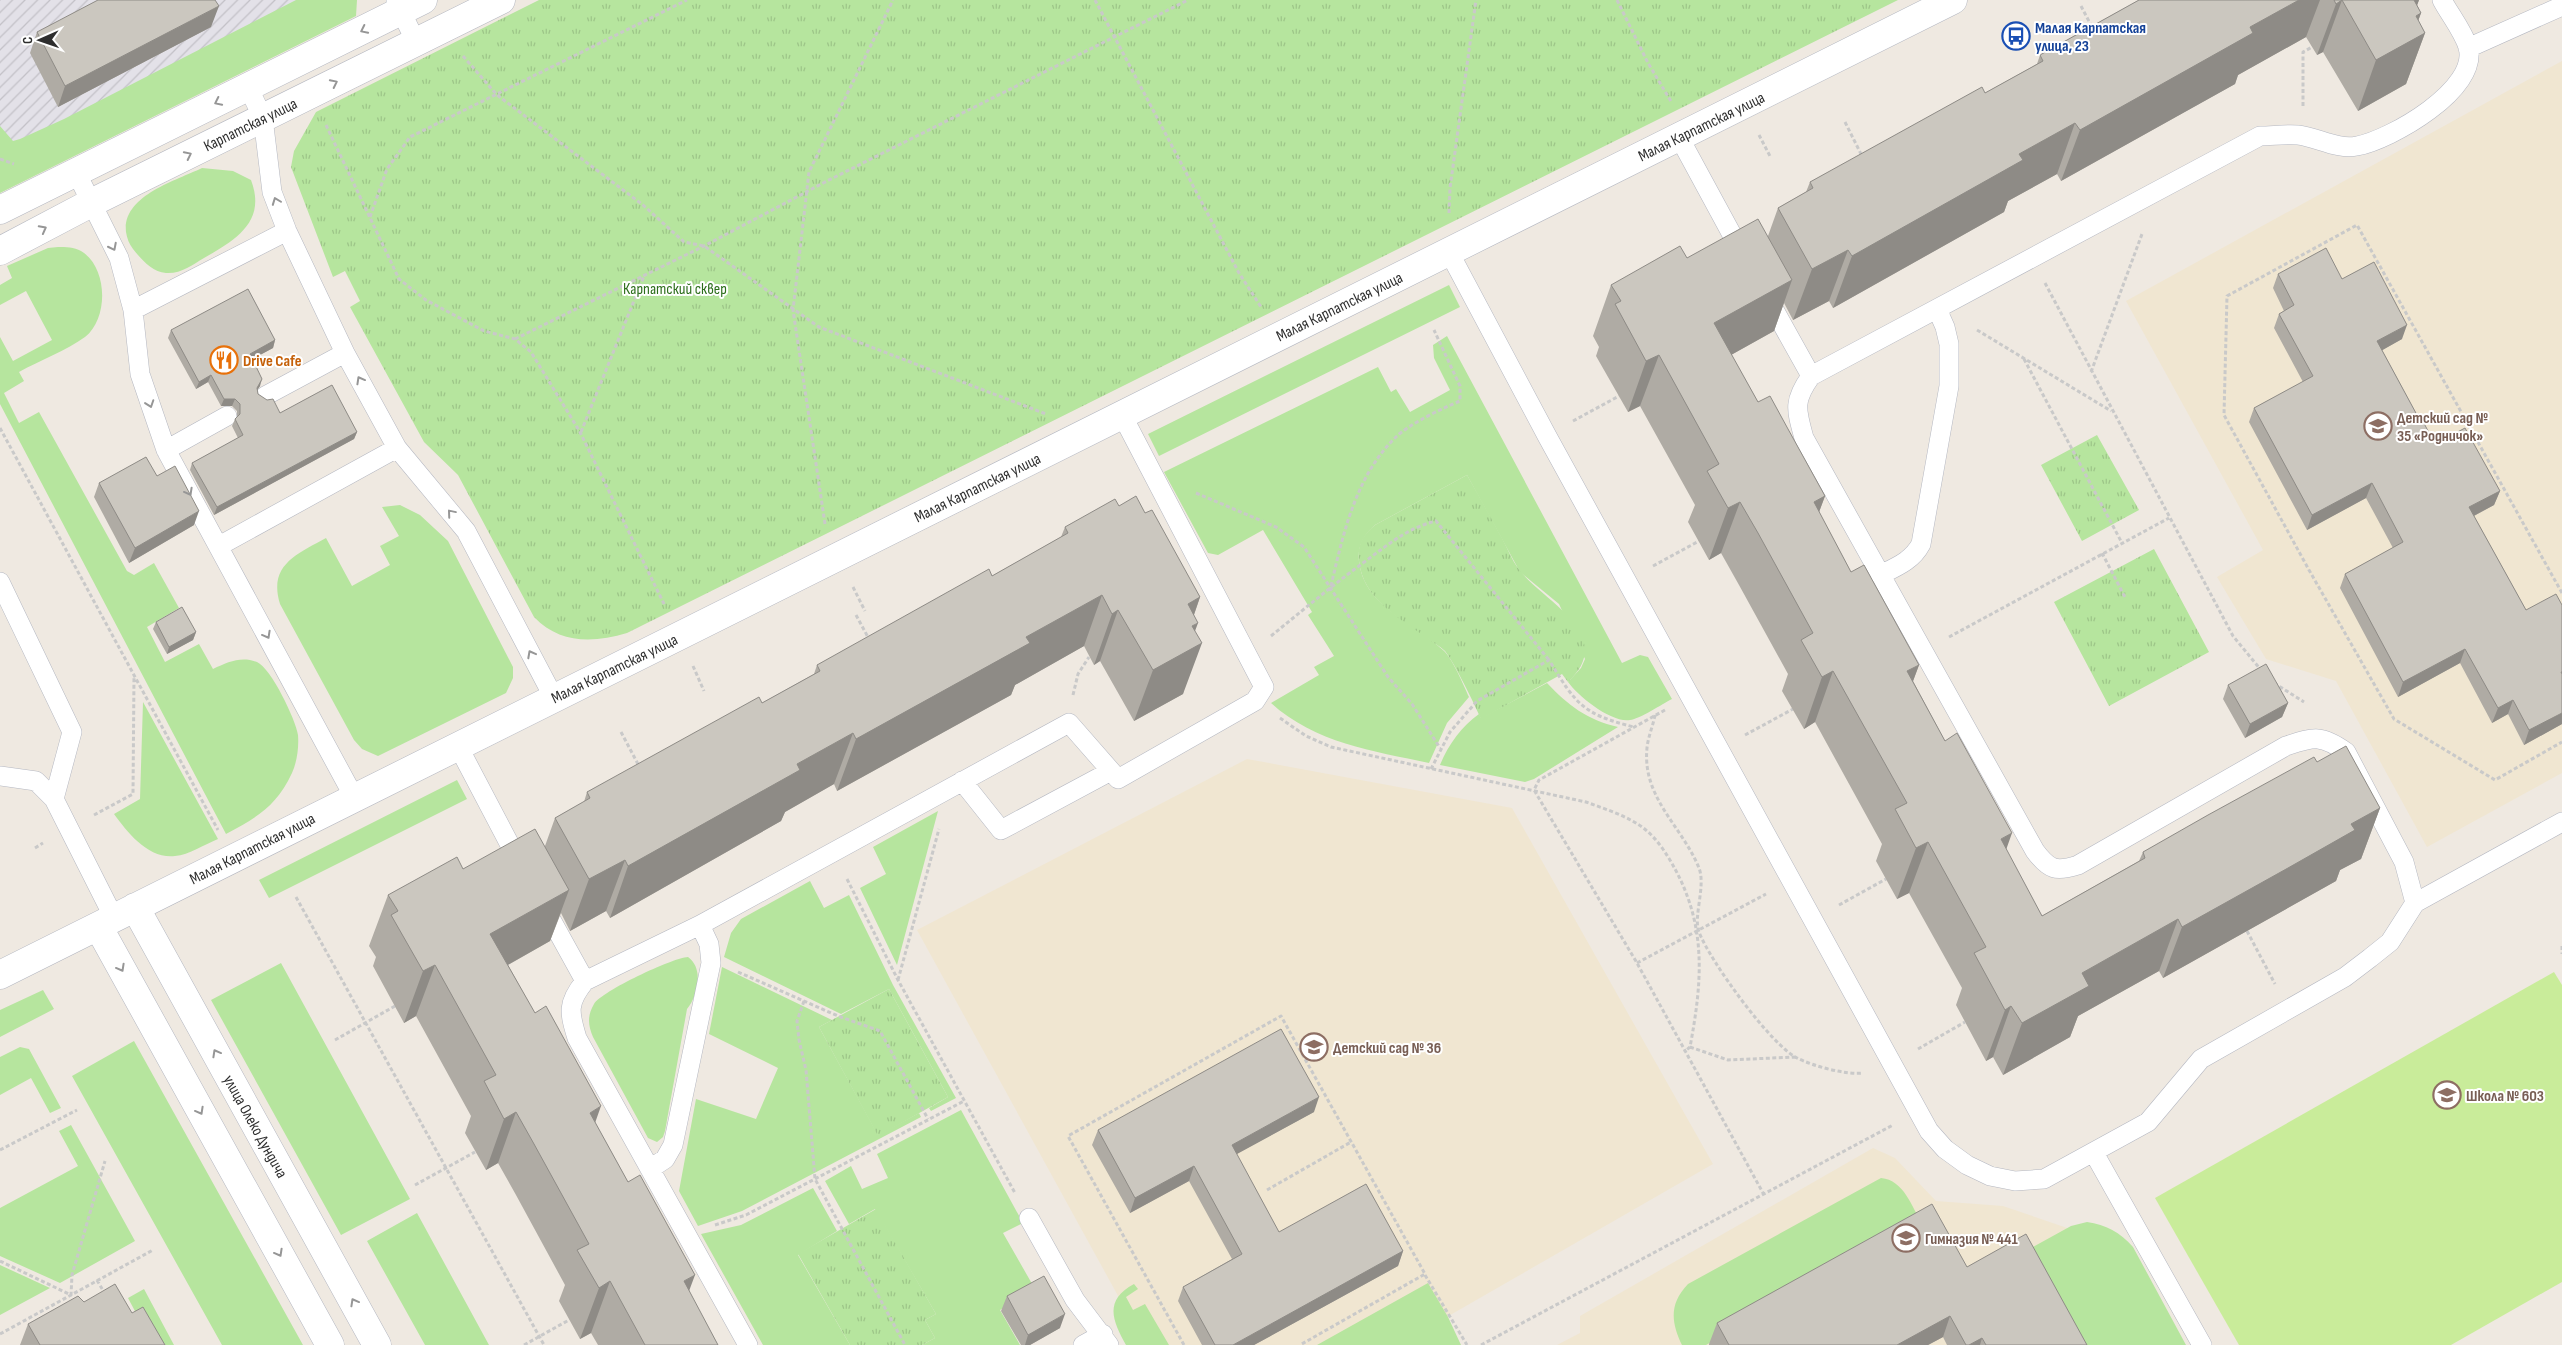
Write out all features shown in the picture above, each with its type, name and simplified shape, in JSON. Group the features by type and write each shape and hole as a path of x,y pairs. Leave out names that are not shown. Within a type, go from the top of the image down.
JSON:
{"street":[{"name":"Малая Карпатская улица","path":"0,975 1953,0"},
{"name":"Карпатская улица","path":"0,210 248,87 406,4"},
{"name":"Карпатская улица","path":"0,251 91,203 416,42 484,4"},
{"path":"115,917 330,1345"},
{"name":"улица Олеко Дундича","path":"115,917 377,1345"}],"lane":[{"path":"2415,903 2404,862 2346,752 2329,740 2310,738 2286,746 2078,865 2062,870 2046,865 2035,851 1922,652 1804,438 1798,416 1798,394 1811,376 2260,136 2297,136 2336,145 2356,146 2377,139 2436,106 2454,90 2466,70 2468,48 2442,0"},
{"path":"406,4 416,42"},
{"path":"2468,48 2562,6"},
{"path":"248,87 263,118 272,192 287,230 345,353 397,448 466,531 554,698"},
{"path":"1679,137 1811,376"},
{"path":"76,172 119,258 133,310 140,374 166,450 354,797"},
{"path":"133,310 287,230"},
{"path":"1449,252 1547,436 1929,1132 1945,1149 1967,1165 1990,1176 2015,1181 2044,1179 2148,1122 2201,1059 2345,977 2390,942 2415,903 2562,822"},
{"path":"1880,575 1907,561 1916,553 1921,544 1949,386 1949,344 1945,327 1937,309"},
{"path":"265,396 345,353"},
{"path":"748,1345 577,1038 570,1015 573,995 585,981 700,925 1069,723 1118,779 1254,701 1264,687 1122,414"},
{"path":"166,450 227,416"},
{"path":"219,546 397,448"},
{"path":"0,582 72,732 54,799"},
{"path":"458,746 585,981"},
{"path":"2,771 36,781 54,799 68,830 115,917"},
{"path":"955,785 1000,830 1111,771"},
{"path":"650,1169 665,1159 673,1145 710,959 709,944 700,925"},
{"path":"2094,1153 2202,1345"},
{"path":"1029,1218 1075,1300 1106,1340 1084,1345"}],"path":[{"path":"370,218 387,169 410,137 687,0"},
{"path":"826,527 793,310 806,194 809,172 893,0"},
{"path":"1095,0 1113,38 1239,273 1280,335"},
{"path":"515,338 704,246 806,194 827,181 1188,0"},
{"path":"1449,252 1450,188 1476,0"},
{"path":"1617,0 1648,63 1668,96"},
{"path":"2081,6 2094,32"},
{"path":"2297,136 2303,105 2304,52 2312,47"},
{"path":"458,50 497,95 643,205 684,242 704,246 819,327 1049,416"},
{"path":"311,94 399,279 426,300 484,331 515,338 531,352 580,432 679,635 704,691"},
{"path":"1844,122 1865,162"},
{"path":"1757,130 1771,158"},
{"path":"2091,372 2158,191"},
{"path":"2562,593 2357,225 2227,296 2224,416 2394,719 2495,780 2562,742"},
{"path":"2032,258 2111,411 2233,636 2266,677"},
{"path":"580,432 644,276"},
{"path":"1937,309 1967,324 2111,411"},
{"path":"1331,586 1345,525 1370,470 1397,436 1444,408 1460,401 1460,386 1434,330"},
{"path":"2024,360 2122,543"},
{"path":"1547,436 1619,396"},
{"path":"0,428 221,836"},
{"path":"1152,474 1276,527 1304,547 1388,676 1412,704 1440,748"},
{"path":"1922,652 2169,518"},
{"path":"1248,656 1331,586 1396,537 1418,526 1436,522 1549,660 1571,696 1587,709 1608,720 1635,727"},
{"path":"1626,580 1699,541"},
{"path":"2102,553 2126,599"},
{"path":"856,615 872,646"},
{"path":"1069,723 1078,674 1089,657"},
{"path":"1432,769 1440,748 1462,716 1477,701 1549,660"},
{"path":"35,848 133,794 134,676"},
{"path":"2273,682 2304,702"},
{"path":"1534,790 1539,780 1690,696"},
{"path":"1254,701 1306,736 1331,747 1586,802 1616,813 1643,828 1666,852 1687,890 1698,930 1717,964 1747,1006 1771,1035 1796,1057"},
{"path":"1718,749 1792,709"},
{"path":"1656,715 1647,749 1649,777 1658,803 1690,849 1700,871 1699,980 1690,1047 1684,1052"},
{"path":"621,732 642,772"},
{"path":"898,980 955,785"},
{"path":"1534,790 1636,963 1763,1193"},
{"path":"834,851 898,980 1029,1218"},
{"path":"1812,920 1886,879"},
{"path":"1636,963 1790,881"},
{"path":"296,897 544,1345"},
{"path":"2247,931 2288,1010"},
{"path":"2562,946 2562,954"},
{"path":"710,959 804,1001 880,1030 928,1119"},
{"path":"804,1001 797,1021 806,1070 815,1179 905,1345"},
{"path":"335,1040 395,1006"},
{"path":"1184,1345 1068,1136 1281,1016 1425,1274 1467,1345"},
{"path":"1690,1047 1728,1060 1796,1057 1851,1074 1874,1073 1965,1022"},
{"path":"687,1234 746,1215 964,1101"},
{"path":"0,1150 77,1110"},
{"path":"1481,1345 1918,1112"},
{"path":"1266,1190 1352,1142"},
{"path":"415,1185 475,1152"},
{"path":"71,1295 72,1275 105,1161"},
{"path":"0,1334 153,1250"},
{"path":"0,1261 71,1295"},
{"path":"1300,1345 1425,1274"},
{"path":"97,1280 109,1301"},
{"path":"524,1345 569,1320"}],"shaded area":[{"path":"0,0 342,0 0,148"},
{"name":"Детский сад № 35 «Родничок»","path":"2562,61 2562,773 2427,847 2336,681 2266,659 2217,577 2263,550 2126,301"},
{"name":"Детский сад № 36","path":"1247,759 1512,808 1713,1164 1398,1345 1145,1345 917,930"},
{"name":"Гимназия № 441","path":"1873,1148 1895,1158 1936,1201 2003,1206 2132,1250 2183,1345 1557,1345 1580,1333 1580,1316"}],"green space":[{"path":"296,0 357,0 356,16 0,193 0,126 13,141 20,139 64,119"},
{"name":"Карпатский сквер","path":"539,0 1898,0 627,633 602,639 577,639 555,632 544,626 534,617 458,475 424,442 350,307 360,301 345,271 333,277 291,167 294,151 316,112"},
{"path":"202,168 233,171 251,180 255,195 255,207 251,218 245,228 227,244 191,266 171,273 156,270 143,261 130,245 126,232 127,219 132,209 152,191"},
{"path":"48,248 73,248 81,251 90,259 96,269 102,293 98,318 93,329 78,342 19,372 24,381 4,393 19,423 39,412 127,571 134,575 154,563 179,608 147,627 165,662 199,644 213,669 229,662 240,660 257,662 263,666 276,684 296,728 298,749 292,773 286,785 265,810 226,834 0,404 0,337 13,361 52,340 26,291 0,305 0,285 12,278 7,266"},
{"path":"1449,285 1460,307 1159,456 1148,434"},
{"path":"1447,336 1622,663 1640,655 1648,657 1672,699 1639,717 1622,720 1605,713 1587,701 1573,688 1568,682 1581,668 1585,659 1559,604 1520,572 1467,475 1375,525 1368,532 1359,551 1359,561 1363,577 1370,590 1392,612 1447,654 1469,697 1447,723 1429,763 1346,744 1306,728 1288,717 1271,703 1319,675 1314,667 1334,656 1308,615 1312,612 1263,530 1218,555 1208,553 1164,472 1378,367 1391,392 1396,389 1410,412 1450,390 1434,358 1433,345"},
{"path":"2097,435 2139,510 2082,541 2041,465"},
{"path":"1467,475 1516,565 1532,584 1573,621 1582,635 1585,650 1581,665 1568,682 1562,674 1481,719 1459,674 1445,651 1394,614 1375,597 1367,586 1359,561 1360,545 1367,533 1375,525"},
{"path":"400,505 420,515 448,541 513,667 513,678 506,693 378,756 362,749 354,740 280,604 277,591 278,579 288,562 326,538 352,586 390,565 380,546 399,536 382,507"},
{"path":"2154,549 2209,652 2109,706 2054,602"},
{"path":"1547,683 1587,716 1618,727 1534,779 1525,782 1440,765 1456,736 1479,714 1481,718"},
{"path":"143,702 218,839 191,852 175,856 165,856 156,853 132,836 114,814 140,799"},
{"path":"457,780 467,799 269,898 259,880"},
{"path":"938,811 897,965 860,888 886,874 873,847"},
{"path":"810,881 824,908 849,895 893,985 956,1098 931,1111 929,1108 948,1097 889,989 841,1014 724,957 731,933 741,919"},
{"path":"688,957 696,968 698,982 694,997 687,1009 665,1131 663,1137 657,1142 648,1138 593,1037 589,1017 594,1004 610,991 653,969"},
{"path":"281,963 410,1199 341,1235 211,1000"},
{"path":"722,967 832,1020 819,1027 878,1135 919,1113 921,1117 742,1211 698,1226 679,1191 696,1099 756,1119 778,1068 709,1034"},
{"name":"Школа № 603","path":"2554,972 2562,985 2562,1282 2451,1345 2239,1345 2155,1198"},
{"path":"889,989 948,1097 878,1136 819,1027"},
{"path":"43,990 54,1009 0,1037 0,1010"},
{"path":"134,1041 303,1345 222,1345 72,1076"},
{"path":"20,1047 29,1049 61,1108 50,1113 31,1078 0,1095 0,1057"},
{"path":"961,1110 1023,1223 1003,1233 1035,1289 1000,1310 1020,1345 922,1345 935,1338 925,1320 936,1314 875,1209 849,1224 825,1181 851,1166 862,1189 888,1178 877,1154"},
{"path":"71,1125 135,1241 60,1283 0,1256 0,1208 78,1166 59,1131"},
{"path":"1881,1178 1889,1180 1901,1189 1922,1224 1706,1345 1682,1345 1674,1321 1674,1313 1678,1299 1688,1284"},
{"path":"813,1188 837,1231 798,1255 850,1345 763,1345 701,1234 741,1225"},
{"path":"876,1209 936,1314 925,1320 935,1338 922,1345 850,1345 798,1254"},
{"path":"417,1213 489,1345 425,1345 367,1241"},
{"path":"2087,1222 2112,1230 2133,1247 2186,1345 2085,1345 2031,1248 2071,1226"},
{"path":"0,1265 50,1288 0,1315"},
{"path":"1428,1283 1448,1317 1461,1345 1317,1345"},
{"path":"1134,1284 1138,1289 1126,1297 1133,1310 1145,1304 1169,1345 1126,1345 1114,1319 1114,1311 1118,1297 1124,1290"},
{"path":"144,1289 174,1345 153,1345 128,1298"}],"building":[{"path":"98,0 215,0 219,6 65,86 37,32"},
{"path":"2139,0 2299,0 2250,27 2253,33 2080,130 2075,123 2019,154 2023,160 1852,256 1848,250 1812,269 1778,208 1813,188 1810,182 1982,87 1985,93 2043,61 2040,55"},
{"path":"2334,0 2342,0 2336,4"},
{"path":"2342,0 2414,0 2421,13 2416,16 2425,33 2376,60"},
{"path":"1758,219 1792,280 1714,323 1758,402 1770,396 1825,496 1814,502 1851,572 1864,565 1919,665 1907,671 1945,741 1957,733 2012,833 2001,839 2042,916 2145,858 2143,852 2208,815 2314,757 2317,762 2346,746 2380,808 2351,824 2355,830 2182,927 2178,919 2082,973 2089,986 2022,1023 2011,1006 2005,1010 1974,953 1986,947 1928,842 1916,848 1895,809 1907,803 1833,671 1822,677 1801,640 1813,633 1758,533 1740,502 1728,508 1707,471 1719,464 1659,355 1646,361 1615,304 1621,301 1611,285 1680,246 1687,258"},
{"path":"2326,248 2342,279 2374,262 2407,325 2377,341 2435,444 2465,428 2500,491 2469,507 2526,610 2556,594 2562,605 2562,713 2529,730 2513,700 2498,708 2465,649 2403,682 2345,574 2403,542 2372,483 2312,515 2254,408 2313,376 2279,314 2294,305 2278,274"},
{"path":"248,289 275,340 250,354 262,379 257,388 258,394 267,400 273,399 280,413 332,385 357,432 217,507 192,463 243,435 235,419 240,414 240,404 235,399 224,399 211,375 199,382 171,330"},
{"path":"146,457 157,476 175,466 199,511 135,548 99,483"},
{"path":"1136,496 1145,513 1152,510 1200,597 1188,604 1198,623 1192,626 1202,643 1153,670 1118,610 1112,614 1102,595 1026,637 1030,643 856,739 853,733 797,764 800,770 628,866 625,860 589,879 555,818 590,798 587,792 759,697 762,703 820,671 817,665 989,569 992,576 1068,533 1065,527 1115,499 1119,506"},
{"path":"182,607 196,632 169,647 156,622"},
{"path":"2266,664 2288,703 2250,724 2228,685"},
{"path":"535,829 569,890 490,934 535,1013 546,1006 601,1106 590,1113 628,1182 640,1175 695,1275 684,1281 718,1345 645,1345 610,1281 599,1288 577,1250 589,1244 516,1112 504,1119 484,1081 496,1075 435,965 423,971 391,915 398,911 388,895 457,857 463,869"},
{"path":"1281,1029 1319,1097 1232,1145 1279,1232 1366,1184 1403,1251 1233,1345 1215,1345 1183,1287 1242,1254 1194,1166 1135,1198 1098,1130"},
{"path":"1932,1204 1967,1267 2026,1234 2087,1345 1986,1345 1982,1338 1966,1345 1950,1316 1897,1345 1729,1345 1717,1323"},
{"path":"1044,1276 1065,1314 1028,1335 1007,1296"},
{"path":"115,1284 132,1313 143,1307 165,1345 40,1345 28,1324 78,1296 84,1302"}],"place":[{"name":"Малая Карпатская улица, 23","path":"2016,36"},
{"name":"Drive Cafe","path":"224,360"},
{"name":"Детский сад № 35 «Родничок»","path":"2378,426"},
{"name":"Детский сад № 36","path":"1314,1047"},
{"name":"Школа № 603","path":"2447,1095"},
{"name":"Гимназия № 441","path":"1906,1238"}]}
